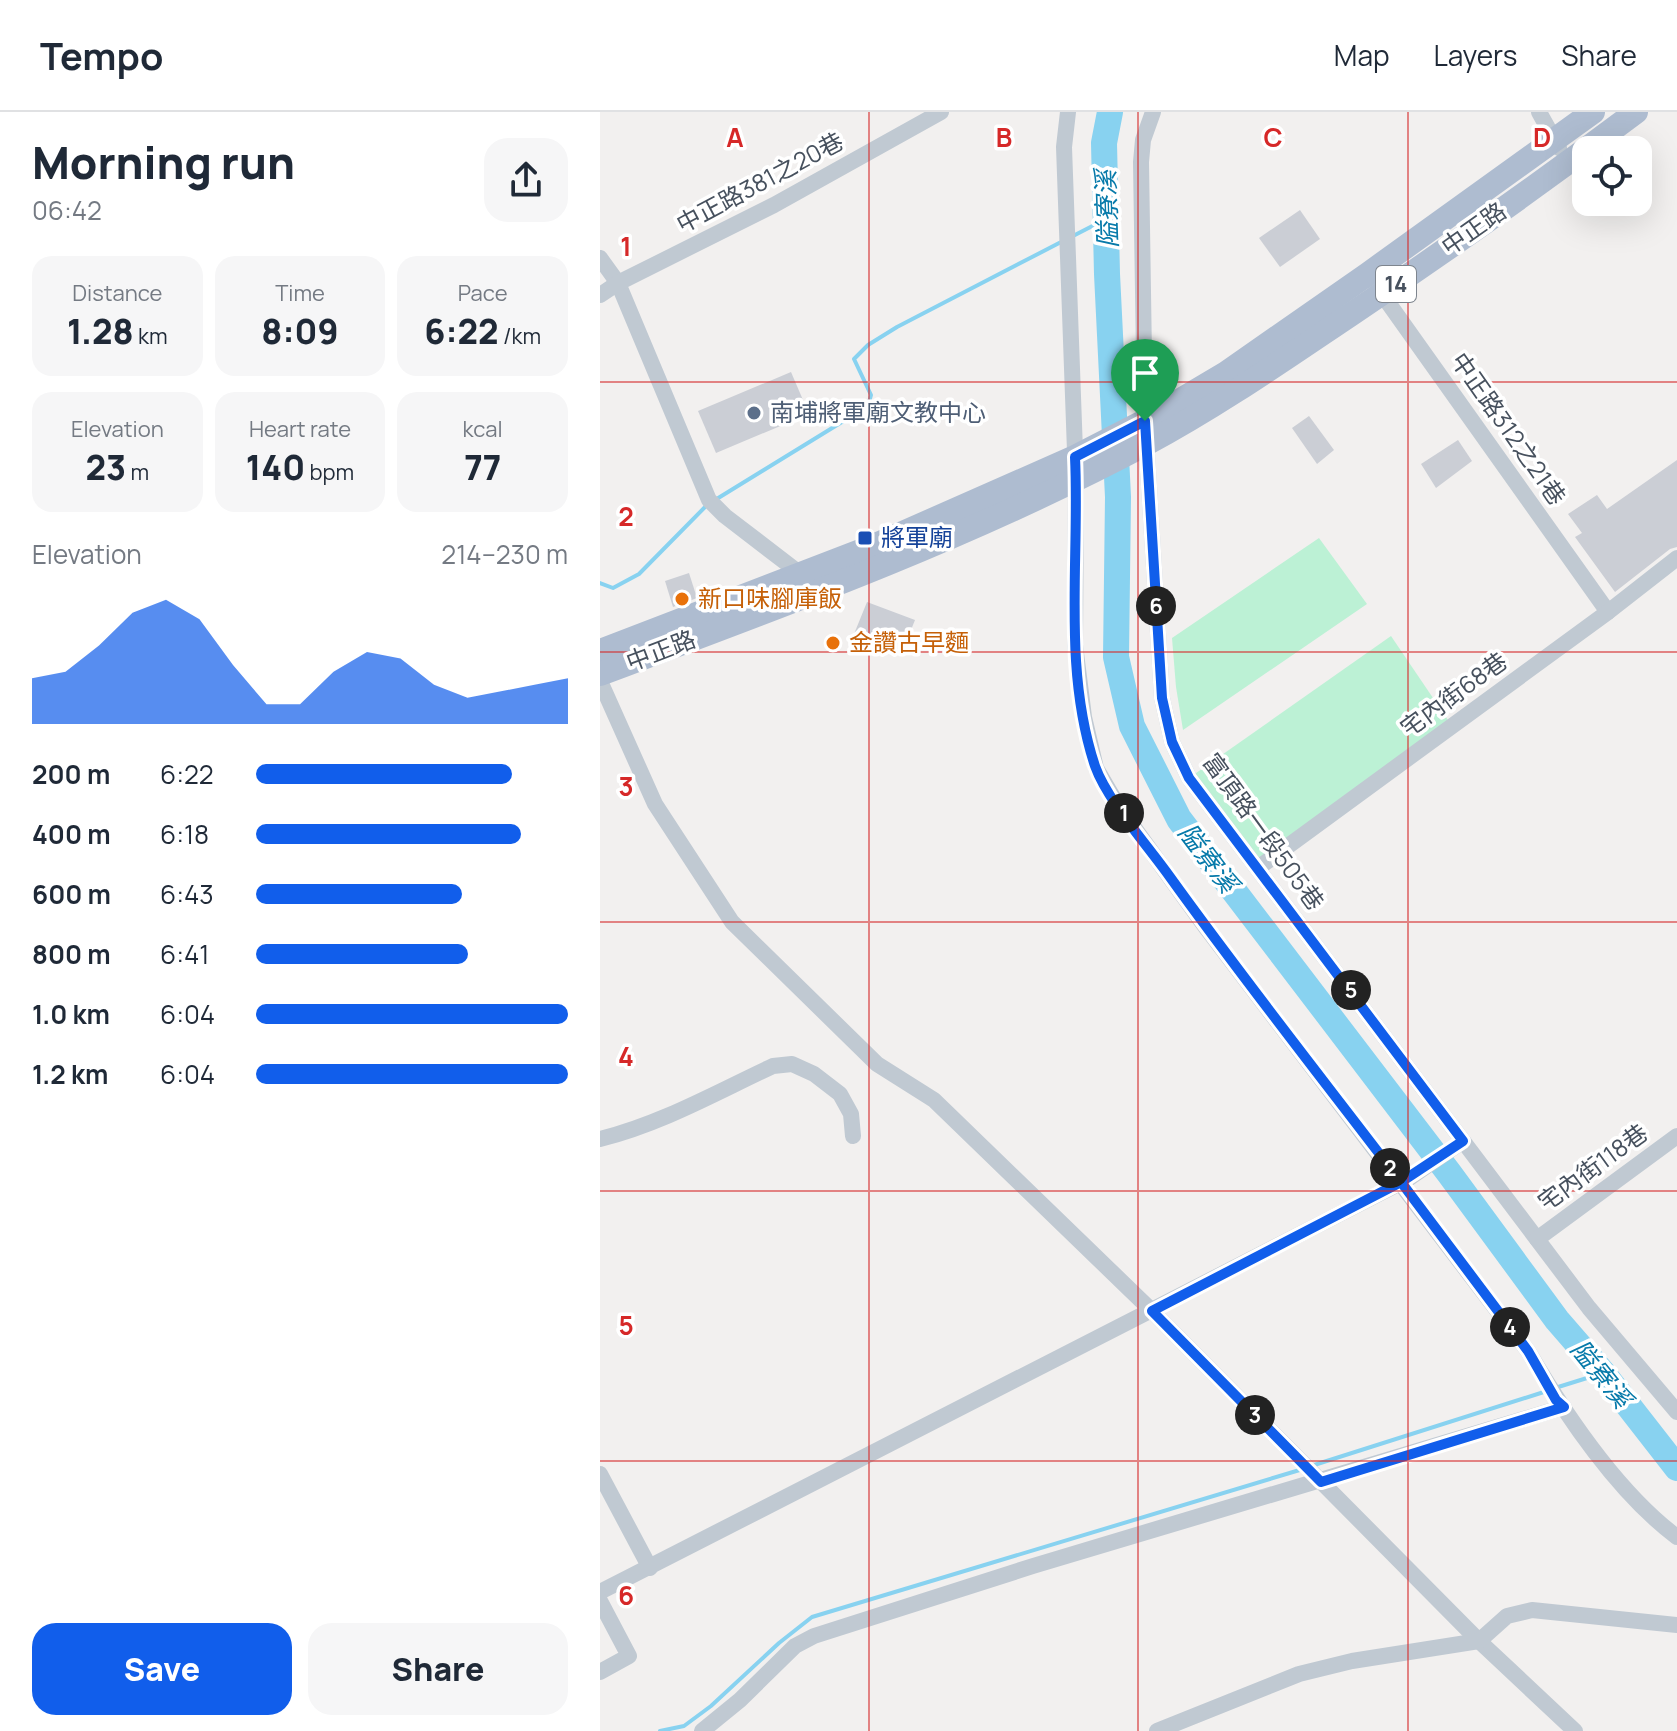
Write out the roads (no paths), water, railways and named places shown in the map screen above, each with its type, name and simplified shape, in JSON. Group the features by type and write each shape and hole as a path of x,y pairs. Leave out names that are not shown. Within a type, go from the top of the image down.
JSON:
{"main road":[{"name":"中正路","path":"1375,284 1593,112"},
{"name":"中正路","path":"1146,432 1226,373 1567,164 1636,112"},
{"name":"14","path":"1076,468 1146,432"},
{"name":"中正路","path":"600,674 1076,468"},
{"name":"中正路","path":"600,651 806,585"}],"street":[{"name":"中正路381之20巷","path":"600,295 774,205 941,112"},
{"path":"1068,112 1064,147 1076,468 1075,645 1084,717 1096,768 1117,804 1207,929 1404,1181 1528,1351 1556,1398 1614,1477 1677,1537"},
{"name":"富頂路一段505巷","path":"1153,112 1143,140 1141,162 1146,432 1162,698 1172,742 1189,778 1459,1144 1589,1308 1677,1412"},
{"path":"1539,112 1567,164"},
{"path":"600,258 618,283 709,500 806,585"},
{"name":"中正路312之21巷","path":"1375,284 1608,612"},
{"name":"宅內街68巷","path":"1258,868 1677,558"},
{"path":"600,681 655,804 732,922 877,1064 934,1100 1152,1311 1479,1641 1575,1731"},
{"path":"600,1139 622,1134 671,1114 773,1066 792,1064 814,1074 840,1094 851,1114 853,1136"},
{"name":"宅內街118巷","path":"1537,1239 1677,1136"},
{"path":"600,1592 1404,1181 1459,1144"},
{"path":"702,1731 740,1700 795,1646 814,1636 1556,1398"},
{"path":"600,1474 650,1568"},
{"path":"600,1601 629,1656 600,1672"},
{"path":"1157,1731 1299,1674 1352,1661 1479,1641 1507,1616 1532,1610 1677,1625"}],"waterway":[{"name":"隘寮溪","path":"1110,112 1104,143 1118,497 1116,657 1132,726 1179,819 1557,1320 1677,1468"},
{"path":"1071,237 1106,219"},
{"path":"715,500 868,406 871,395 854,359 868,345 1063,241"},
{"path":"600,583 613,588 639,574 708,504"},
{"path":"1555,1388 1603,1373"},
{"path":"1311,1466 1547,1391"},
{"path":"660,1731 684,1726 711,1706 812,1617 1303,1469"}],"place":[{"name":"南埔將軍廟文教中心","path":"754,413"},
{"name":"將軍廟","path":"865,538"},
{"name":"新口味腳庫飯","path":"682,599"},
{"name":"金讚古早麵","path":"833,643"}]}
